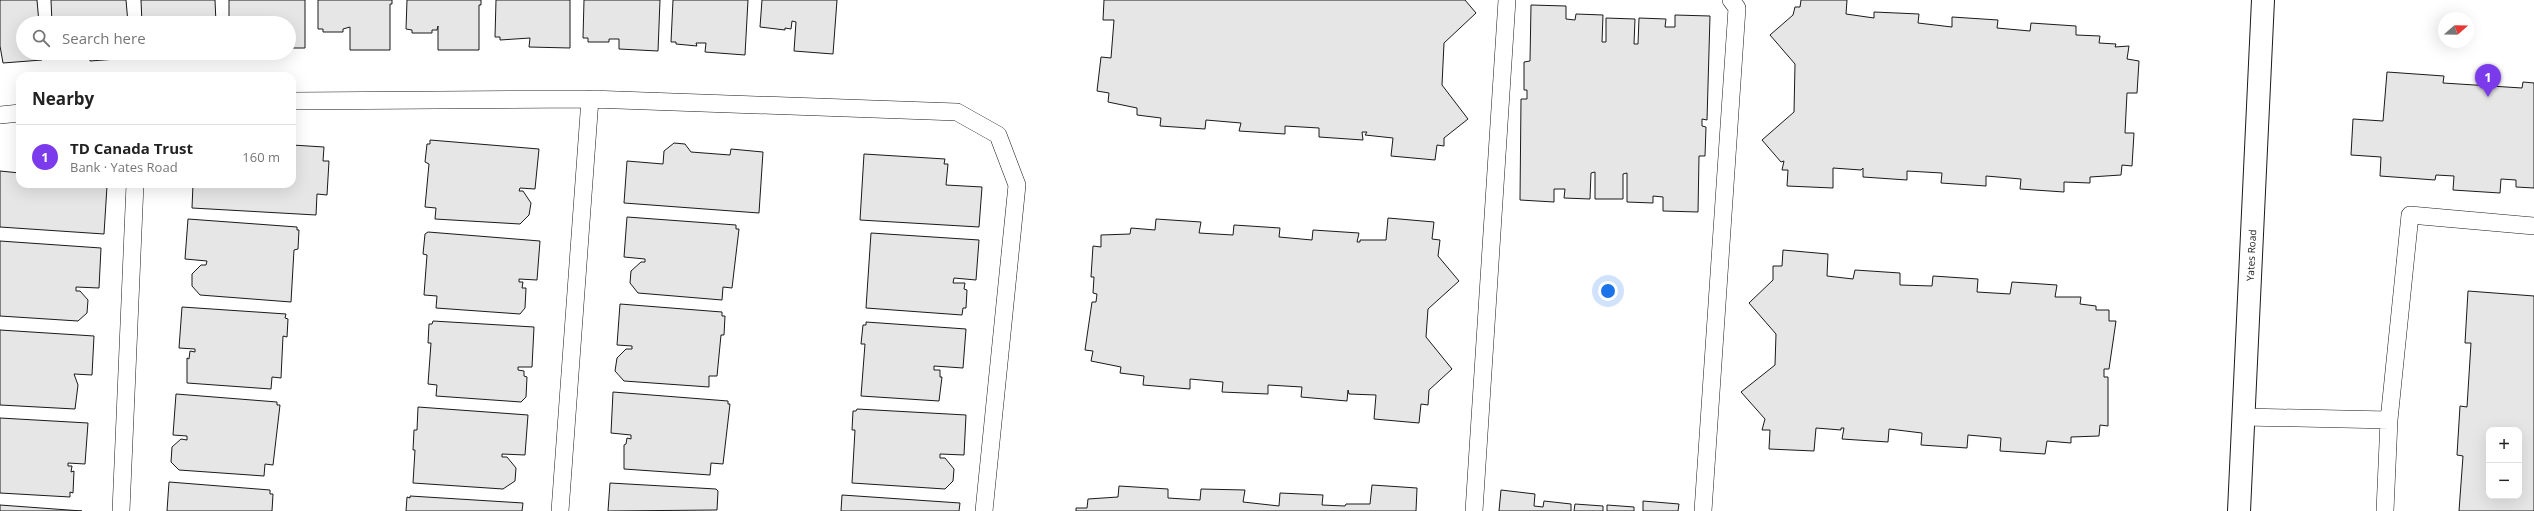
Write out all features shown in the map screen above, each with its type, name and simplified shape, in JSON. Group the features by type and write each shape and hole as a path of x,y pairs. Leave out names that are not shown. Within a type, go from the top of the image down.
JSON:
{"street":[{"name":"Yates Road","path":"2239,511 2263,0"}],"lane":[{"path":"1474,511 1507,0"},
{"path":"1703,511 1738,8 1731,0"},
{"path":"296,101 590,99 957,112 998,134 1017,185 984,511"},
{"path":"560,511 590,99"},
{"path":"0,115 16,113"},
{"path":"121,511 135,188"},
{"path":"2385,511 2389,420 2410,215 2534,226"},
{"path":"2244,416 2389,420"}],"building":[{"path":"0,0 37,0 38,16 16,16 16,60 42,60 3,63 0,46"},
{"path":"51,0 126,0 127,16 52,16"},
{"path":"141,0 215,0 216,16 142,16"},
{"path":"229,0 305,0 305,48 296,48 296,16 229,16"},
{"path":"318,0 392,0 392,4 390,4 390,50 350,50 350,27 343,29 343,32 323,32 323,29 318,29"},
{"path":"407,0 481,0 481,5 479,5 479,50 438,50 438,26 437,30 432,30 432,33 412,33 412,30 406,29"},
{"path":"496,0 570,0 570,48 529,47 530,38 500,40 500,37 495,37"},
{"path":"584,0 660,0 658,51 619,49 619,39 609,39 609,42 588,42 588,38 583,38"},
{"path":"673,0 748,0 745,55 705,52 706,43 696,43 697,46 676,44 676,42 671,42"},
{"path":"762,0 837,0 833,54 794,51 796,22 792,21 791,29 785,28 785,30 760,27"},
{"path":"1104,0 1465,0 1476,13 1444,43 1442,85 1468,119 1444,138 1444,146 1437,145 1435,160 1391,156 1393,138 1365,135 1367,132 1362,132 1363,140 1319,137 1319,128 1285,126 1285,134 1239,131 1241,123 1206,120 1205,129 1160,126 1161,118 1137,115 1137,108 1108,102 1109,93 1097,91 1101,57 1111,58 1114,20 1103,20"},
{"path":"1801,0 1847,0 1846,14 1874,18 1874,12 1919,14 1918,23 1952,27 1952,17 1998,20 1997,28 2030,31 2031,23 2076,26 2076,35 2100,36 2099,43 2116,44 2115,47 2129,46 2127,59 2139,61 2137,93 2127,93 2125,133 2134,133 2132,166 2122,165 2121,175 2090,177 2090,183 2064,182 2064,192 2020,189 2021,179 1986,176 1986,186 1941,183 1942,173 1907,171 1907,180 1863,177 1863,168 1861,170 1833,168 1833,188 1787,186 1788,170 1782,170 1784,161 1781,162 1762,140 1794,112 1795,64 1770,35 1793,15 1795,7 1800,7"},
{"path":"1531,5 1566,6 1566,19 1575,20 1576,14 1603,15 1602,42 1606,42 1606,18 1635,19 1634,44 1638,44 1639,18 1666,19 1665,27 1675,27 1675,15 1710,16 1707,120 1702,119 1702,126 1706,127 1705,156 1699,156 1698,212 1663,211 1663,197 1653,196 1653,203 1627,202 1627,173 1623,174 1623,199 1595,199 1595,172 1591,173 1590,199 1564,198 1565,189 1554,189 1554,202 1520,200 1521,99 1527,99 1527,90 1524,90 1524,62 1530,61"},
{"path":"2387,72 2444,76 2443,83 2522,88 2523,82 2534,83 2534,188 2516,187 2516,180 2501,179 2500,193 2453,190 2454,176 2436,175 2435,180 2380,176 2381,157 2351,155 2353,119 2383,121"},
{"path":"430,140 539,149 535,189 520,188 519,191 523,191 531,203 529,215 520,224 435,219 436,208 425,207 429,164 425,162 427,144 430,144"},
{"path":"674,143 685,144 691,152 730,155 731,149 763,152 759,213 624,203 627,161 663,164 664,151"},
{"path":"296,145 324,147 323,161 329,161 327,195 317,194 316,215 192,208 193,188 296,188"},
{"path":"864,154 945,159 944,164 948,164 946,185 982,187 979,227 860,220"},
{"path":"0,171 16,173 16,188 107,188 104,234 0,227"},
{"path":"627,217 736,225 736,229 739,229 732,288 723,287 722,300 638,293 630,283 631,271 641,262 645,262 645,259 624,257"},
{"path":"1388,218 1434,222 1432,239 1440,240 1438,256 1459,281 1428,309 1426,337 1452,369 1429,390 1428,405 1421,404 1419,423 1374,419 1376,395 1349,394 1348,390 1347,401 1301,397 1302,387 1268,385 1268,394 1222,392 1223,382 1190,379 1190,389 1143,385 1144,376 1120,373 1121,367 1091,361 1093,351 1085,350 1092,302 1096,302 1097,294 1093,293 1094,277 1091,277 1093,246 1101,247 1101,235 1130,234 1131,228 1155,230 1156,219 1201,222 1199,233 1233,235 1234,225 1280,228 1279,237 1312,240 1313,230 1359,233 1357,242 1360,242 1360,240 1386,240"},
{"path":"188,219 297,227 297,230 299,230 298,249 294,250 291,302 200,295 192,286 192,274 201,265 206,265 207,261 185,259"},
{"path":"428,232 540,241 537,280 519,279 519,282 523,282 522,288 526,288 525,308 520,314 436,308 437,296 424,295 427,255 423,254 425,234"},
{"path":"871,233 979,240 976,280 954,278 953,283 965,283 964,289 967,290 966,308 963,308 962,315 866,308"},
{"path":"0,241 101,248 99,288 76,287 76,291 80,291 88,300 87,313 78,321 0,316"},
{"path":"1783,250 1828,254 1827,276 1853,279 1855,270 1900,273 1900,285 1932,286 1933,276 1978,279 1977,292 2010,294 2012,282 2057,285 2055,297 2081,297 2080,304 2096,306 2096,310 2109,310 2109,321 2116,321 2109,369 2104,369 2104,377 2108,377 2108,426 2100,425 2099,436 2071,437 2071,443 2047,441 2045,454 2000,451 2001,438 1968,435 1967,448 1921,445 1922,433 1889,429 1888,442 1842,439 1844,428 1841,428 1841,430 1816,428 1814,451 1769,449 1770,430 1762,430 1765,419 1741,392 1775,365 1776,334 1749,303 1773,280 1773,266 1782,266"},
{"path":"2468,291 2534,296 2534,511 2459,511 2463,456 2457,455 2460,406 2467,407 2471,343 2465,343"},
{"path":"620,304 722,312 722,316 725,316 724,335 721,335 717,376 709,376 709,387 624,381 615,371 617,358 626,349 632,349 632,346 617,345"},
{"path":"182,307 286,314 285,318 288,319 287,337 283,336 281,378 272,377 271,389 187,383 187,358 189,359 190,351 195,352 195,349 179,348"},
{"path":"433,321 534,327 532,367 518,367 518,370 524,371 524,376 527,377 526,397 521,402 436,396 437,385 428,384 431,343 428,343 429,324 432,324"},
{"path":"866,322 966,329 963,368 934,366 934,370 940,370 940,377 942,377 939,401 861,396 865,344 861,344 863,325 866,325"},
{"path":"0,330 94,336 92,375 74,374 78,385 75,409 0,405"},
{"path":"613,392 728,401 728,404 730,404 723,464 711,463 710,475 624,469 624,445 626,444 627,438 631,439 631,435 611,433"},
{"path":"176,394 277,402 277,405 280,405 273,465 265,464 264,476 179,470 171,462 172,447 181,439 187,440 187,436 173,435"},
{"path":"418,407 528,415 525,455 502,454 502,457 507,457 516,468 515,481 503,489 413,483 415,450 413,450 414,430 417,430"},
{"path":"857,409 966,415 964,455 940,454 940,458 945,458 954,469 953,481 945,489 852,483 855,430 852,430 853,411 856,411"},
{"path":"0,418 88,423 85,464 68,463 68,466 72,466 71,472 74,471 73,493 70,492 70,497 0,493"},
{"path":"169,482 270,490 270,494 273,494 272,511 167,511"},
{"path":"610,483 716,489 718,491 717,510 608,511"},
{"path":"1372,485 1417,488 1416,511 1076,511 1076,508 1087,508 1088,499 1118,497 1119,486 1168,489 1168,498 1200,500 1201,489 1245,490 1243,502 1279,506 1280,493 1323,495 1322,505 1345,506 1346,504 1370,504"},
{"path":"1501,490 1535,494 1534,506 1543,507 1544,501 1571,504 1571,511 1499,511"},
{"path":"842,495 960,503 959,511 841,511"},
{"path":"410,496 523,503 522,511 406,511 407,497 410,498"},
{"path":"1643,501 1679,504 1678,511 1643,511"},
{"path":"1575,504 1603,506 1603,511 1574,511"},
{"path":"0,505 82,511 0,511"},
{"path":"1607,505 1634,507 1634,511 1607,511"}],"place":[{"name":"TD Canada Trust","path":"2488,97"}]}
